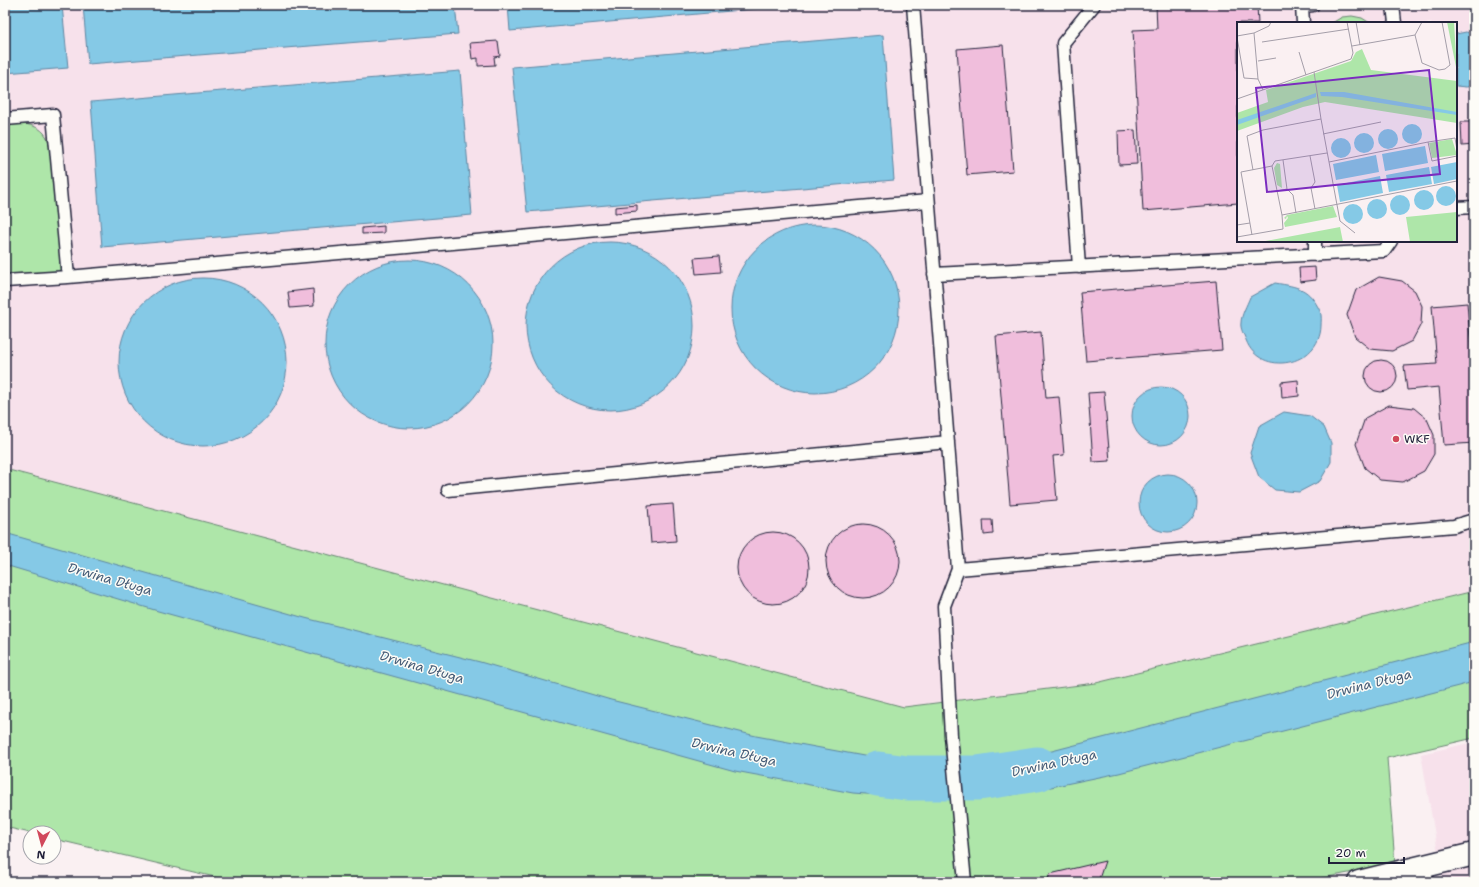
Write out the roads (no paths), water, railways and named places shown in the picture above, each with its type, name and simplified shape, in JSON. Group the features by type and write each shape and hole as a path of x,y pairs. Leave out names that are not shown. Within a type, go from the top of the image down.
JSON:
{"street":[{"path":"1359,882 1425,874 1474,854"}],"lane":[{"path":"912,5 958,569 944,606 951,736 965,882"},
{"path":"1079,267 1063,42 1094,5"},
{"path":"1303,22 1306,5"},
{"path":"1393,5 1395,22"},
{"path":"5,119 53,114 68,277"},
{"path":"5,281 68,277 928,201"},
{"path":"1457,208 1474,207"},
{"path":"1315,242 1315,255"},
{"path":"934,274 1384,251 1390,242"},
{"path":"448,490 948,442"},
{"path":"958,569 1454,526 1474,520"}],"water":[{"path":"5,5 62,5 68,68 5,73"},
{"path":"83,5 455,5 458,34 88,64"},
{"path":"508,5 797,5 510,31"},
{"path":"1466,32 1474,34 1474,86 1457,86 1457,34"},
{"path":"883,35 894,180 527,212 512,67"},
{"path":"460,71 472,215 102,247 91,102"},
{"path":"815,225 839,229 854,235 862,239 880,256 885,262 895,285 899,309 895,333 889,348 885,356 868,374 862,379 839,389 815,393 791,389 776,383 768,379 750,362 745,356 735,333 731,309 735,285 741,270 745,262 762,244 768,239 791,229"},
{"path":"610,242 634,246 649,252 663,261 675,273 684,287 690,302 694,326 690,350 684,365 675,379 663,391 649,400 634,406 610,410 586,406 571,400 557,391 545,379 536,365 530,350 526,326 530,302 536,287 545,273 557,261 571,252 586,246"},
{"path":"409,260 433,264 448,270 456,274 474,291 479,297 489,320 493,344 489,368 483,383 479,391 462,409 456,414 433,424 409,428 385,424 370,418 362,414 344,397 339,391 329,368 325,344 329,320 335,305 339,297 356,279 362,274 385,264"},
{"path":"203,278 227,282 242,288 250,292 268,309 273,315 283,338 287,362 283,386 277,401 273,409 256,427 250,432 227,442 203,446 179,442 164,436 156,432 138,415 133,409 123,386 119,362 123,338 129,323 133,315 150,297 156,292 179,282"},
{"path":"1275,283 1291,286 1307,293 1316,303 1321,315 1321,326 1318,340 1311,350 1301,358 1288,362 1276,363 1263,359 1253,352 1242,332 1241,327 1241,320 1244,310 1250,297"},
{"path":"1161,387 1172,389 1185,400 1188,405 1190,416 1188,427 1177,440 1172,443 1161,445 1150,443 1137,432 1134,427 1132,416 1134,405 1145,392 1150,389"},
{"path":"1284,412 1310,416 1324,427 1331,443 1331,462 1320,481 1299,492 1275,490 1259,477 1250,453 1259,426"},
{"path":"1168,474 1179,476 1192,487 1195,492 1197,503 1195,514 1184,527 1179,530 1168,532 1157,530 1144,519 1141,514 1139,503 1141,492 1152,479 1157,476"},
{"path":"5,533 305,618 480,662 611,700 756,736 907,764 937,761 941,795 918,798 853,793 735,771 158,611 5,565"},
{"path":"1474,642 1474,682 1119,773 1012,795 975,796 976,762 1052,751"}],"waterway":[{"name":"Drwina Długa","path":"878,774 907,778 978,778 1037,769"}],"place":[{"name":"WKF","path":"1396,439"}]}
